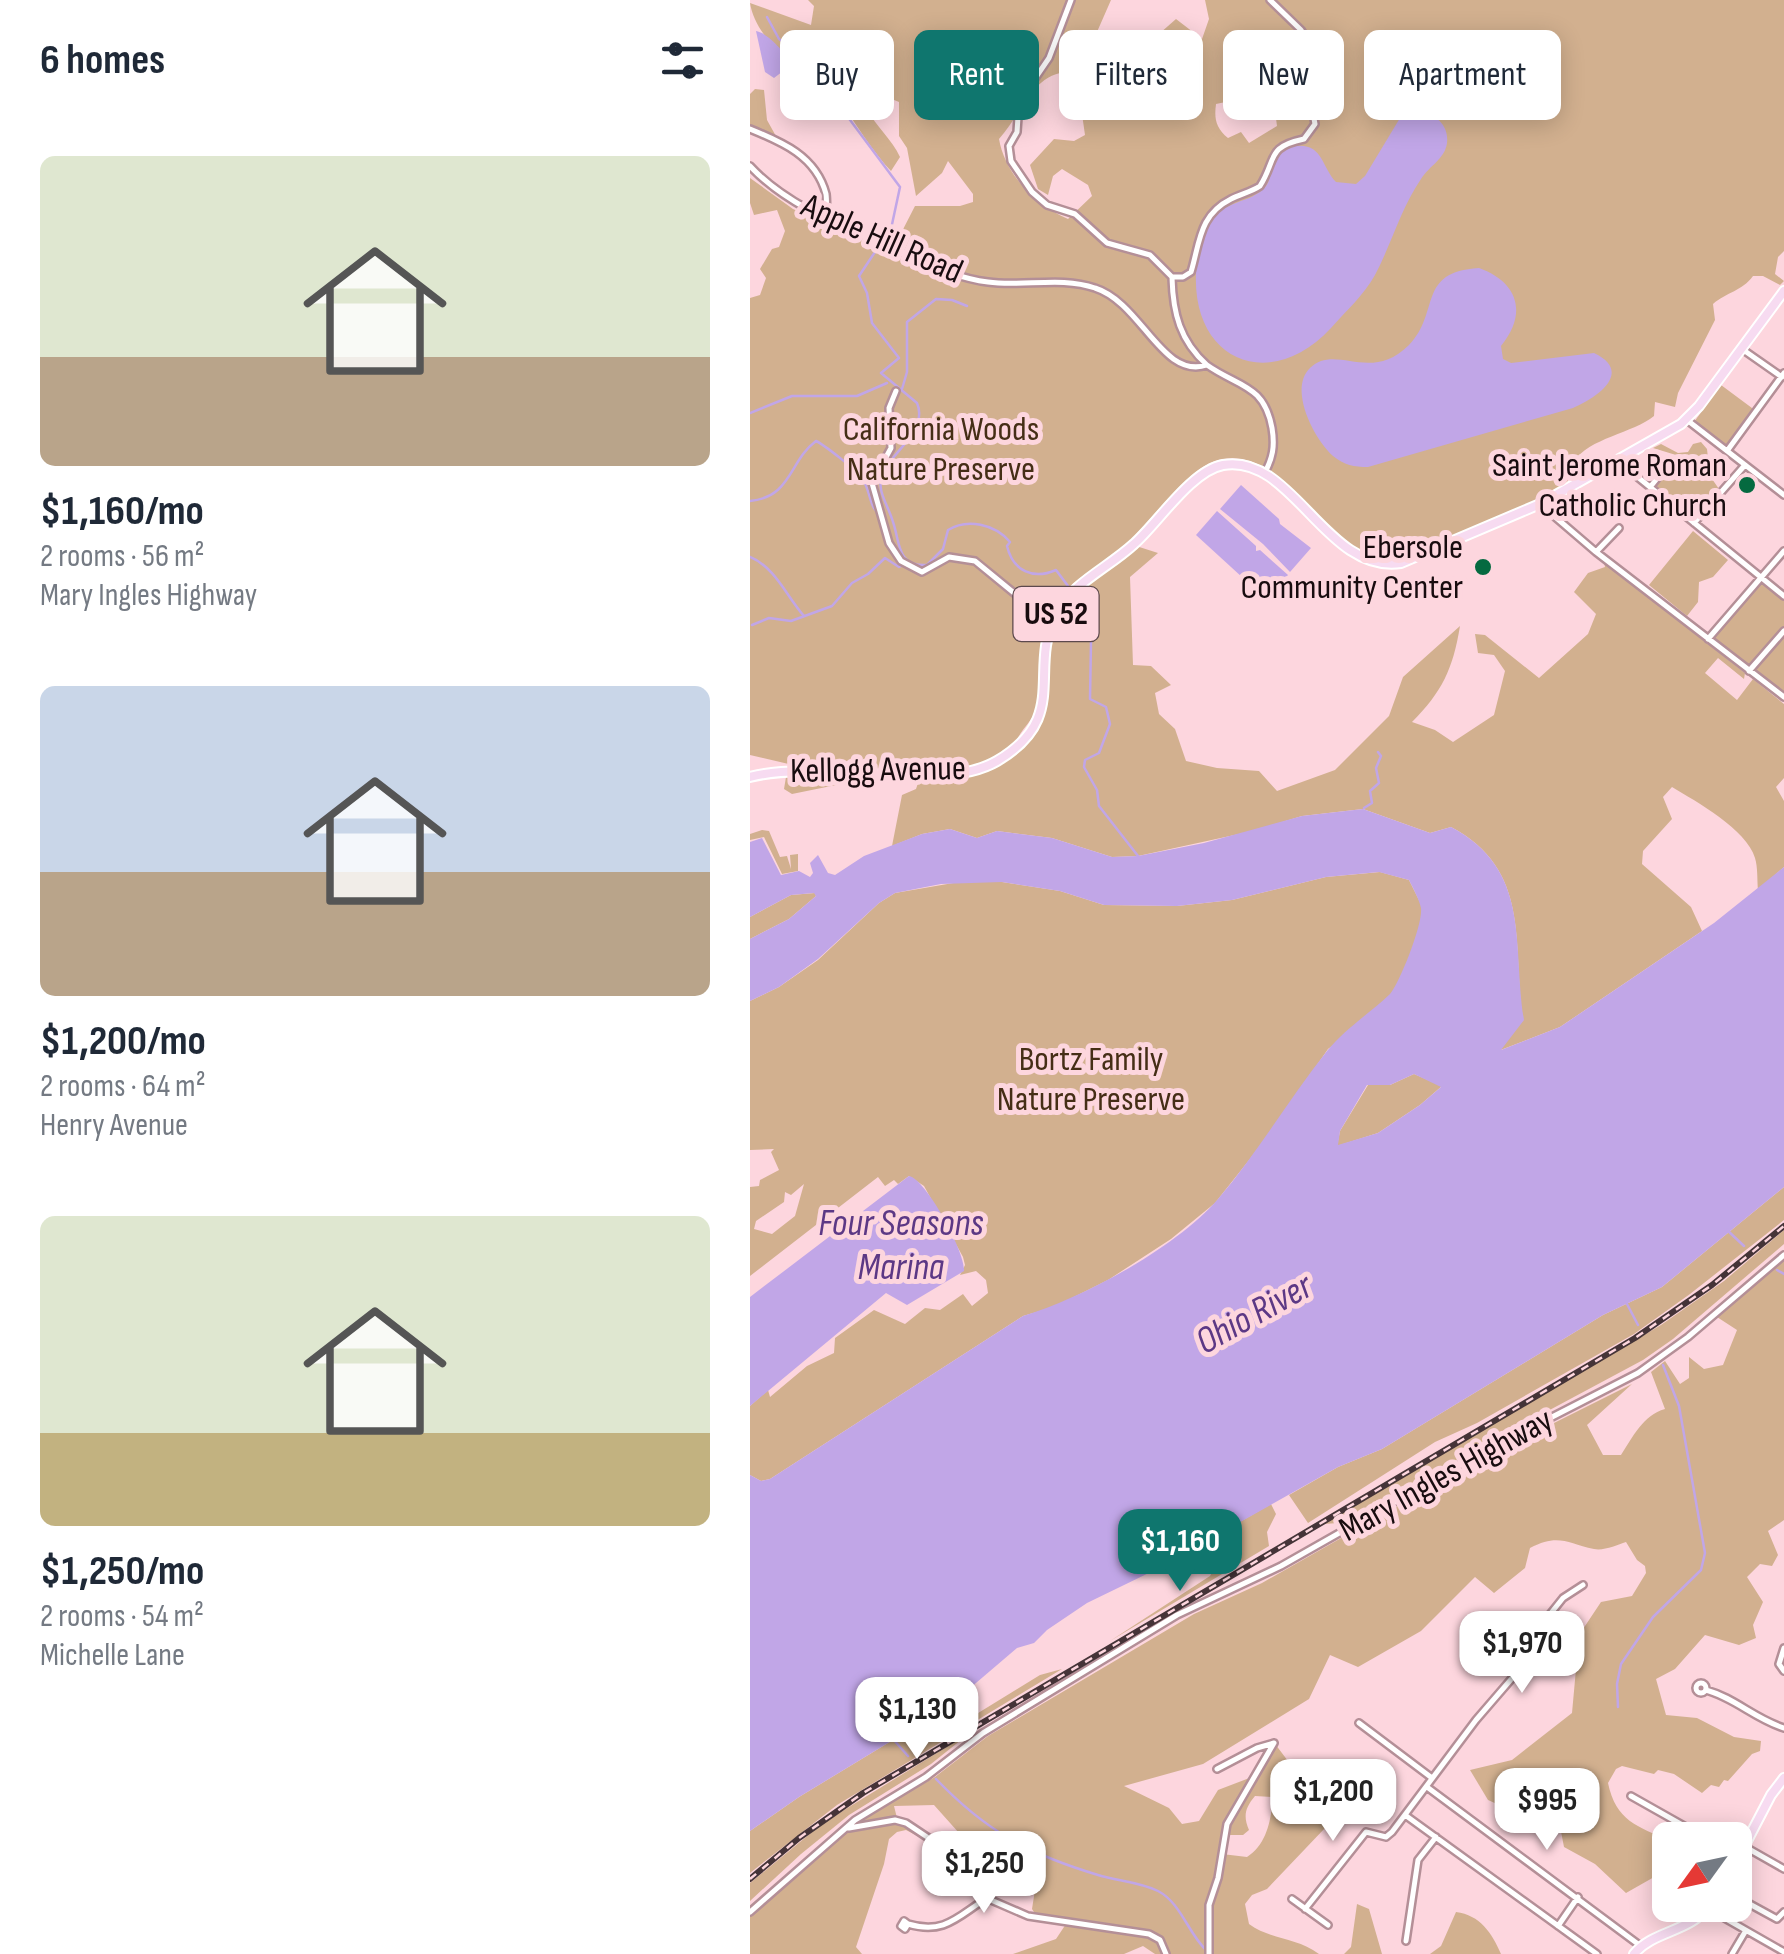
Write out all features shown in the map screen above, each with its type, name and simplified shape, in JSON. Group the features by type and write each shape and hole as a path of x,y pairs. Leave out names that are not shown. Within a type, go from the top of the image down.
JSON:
{"main road":[{"path":"1264,474 1350,551 1383,564 1413,558 1540,504 1687,420 1784,291"},
{"name":"Kellogg Avenue","path":"750,777 804,771 949,775 992,764 1026,736 1041,714 1052,624 1072,591 1133,545 1202,474 1230,464 1264,474"},
{"path":"1752,1828 1782,1778"},
{"path":"1640,1951 1692,1922"}],"street":[{"path":"1071,0 1048,58 1020,102 1017,132 1009,146 1012,161 1032,192 1047,205 1075,214 1112,246 1146,253 1172,277 1180,330 1207,365"},
{"path":"1172,277 1191,272 1199,234 1213,212 1260,186 1275,151 1289,142 1304,140 1314,124 1308,86 1311,46 1301,30 1270,0"},
{"path":"750,130 795,149 826,194 827,218"},
{"name":"Apple Hill Road","path":"750,166 785,196 817,213 965,278 1009,284 1078,284 1096,288 1128,307 1177,364 1195,368 1207,365 1253,390 1267,406 1274,450 1264,474"},
{"path":"817,213 826,206"},
{"path":"1726,451 1783,376 1742,349"},
{"path":"896,391 890,408 891,448 872,483 888,544 901,562 918,571 928,571 949,557 975,561 1052,624"},
{"path":"1687,420 1784,495"},
{"path":"1618,461 1784,596"},
{"path":"1694,523 1745,465"},
{"path":"1651,486 1667,466"},
{"path":"1540,504 1784,697"},
{"path":"1596,552 1618,528"},
{"path":"1708,639 1784,550"},
{"path":"1750,671 1784,631"},
{"name":"Mary Ingles Highway","path":"750,1912 846,1827 926,1777 982,1733 1178,1615 1281,1566 1468,1460 1645,1368 1784,1255"},
{"path":"1305,1909 1363,1834 1372,1831 1390,1836 1520,1669 1551,1613 1583,1585"},
{"path":"1784,1648 1779,1664 1784,1671"},
{"path":"1706,1690 1726,1696 1756,1718 1784,1728"},
{"path":"1359,1723 1432,1778"},
{"path":"1208,1954 1209,1906 1227,1824 1274,1743 1218,1769"},
{"path":"1426,1786 1578,1897 1640,1951"},
{"path":"1631,1796 1677,1822"},
{"path":"1406,1815 1597,1954"},
{"path":"846,1827 894,1820 908,1824 930,1839 964,1881 987,1898 1037,1918 1154,1936 1166,1954"},
{"path":"1406,1941 1418,1860 1436,1837"},
{"path":"1752,1851 1784,1869"},
{"path":"1558,1926 1578,1897"},
{"path":"908,1924 940,1928 987,1898"},
{"path":"1292,1899 1328,1925"},
{"path":"1752,1905 1777,1919 1784,1912"},
{"path":"1731,1922 1784,1952"},
{"path":"1732,1954 1745,1932"}],"green space":[{"name":"California Woods Nature Preserve","path":"808,0 1111,0 1098,30 1059,30 1059,74 1039,85 1039,30 914,30 914,120 1012,120 999,139 1008,164 1033,197 1068,219 1092,196 1088,185 1062,169 1053,176 1048,195 1038,189 1030,165 1054,139 1074,141 1085,135 1083,120 1203,120 1203,36 1209,19 1205,0 1784,0 1784,251 1778,257 1775,274 1784,281 1780,285 1763,276 1753,276 1713,304 1715,320 1678,393 1675,407 1655,402 1654,416 1590,447 1574,462 1566,486 1539,500 1540,504 1395,564 1376,562 1341,544 1264,474 1267,469 1228,458 1204,466 1121,549 1058,599 1044,633 1037,707 1015,746 1038,718 1050,628 1057,611 1081,583 1133,545 1158,553 1130,577 1133,665 1151,666 1171,685 1155,693 1159,714 1175,729 1186,761 1259,771 1277,791 1335,770 1389,716 1403,677 1460,626 1445,679 1412,722 1453,742 1494,715 1505,671 1494,655 1478,653 1475,634 1485,635 1539,678 1588,634 1596,614 1574,592 1588,573 1605,567 1604,562 1745,673 1744,679 1718,658 1705,673 1737,700 1753,679 1784,704 1784,778 1776,787 1784,801 1784,867 1758,890 1755,858 1742,837 1720,817 1672,787 1663,797 1672,819 1643,851 1642,864 1691,907 1702,931 1560,1027 1498,1051 1523,1020 1513,911 1495,865 1477,845 1451,827 1430,833 1363,809 1302,816 1138,856 1112,857 1052,838 997,831 977,838 950,829 922,834 892,846 902,795 916,789 919,780 823,772 750,755 750,298 760,295 766,278 760,269 772,249 779,247 785,231 777,210 754,215 750,178 793,209 917,263 923,255 895,245 915,206 960,206 973,202 973,194 948,161 942,173 916,196 907,148 899,136 899,102 894,100 894,30 780,30 780,50 762,32 750,3 811,25 814,6"},
{"path":"1176,19 1190,30 1164,30"},
{"path":"755,89 764,90 767,120 777,138 750,127 750,94"},
{"path":"853,120 874,120 893,144 900,157 891,171"},
{"path":"1721,385 1756,411 1726,446 1694,422"},
{"path":"1701,442 1707,449 1710,476 1719,489 1705,504 1706,509 1693,519 1653,486 1679,463 1676,455 1653,448 1661,444 1678,453 1688,452 1693,444"},
{"path":"1693,531 1728,560 1713,577 1699,582 1698,602 1687,616 1649,585"},
{"path":"1761,581 1784,598 1784,629 1750,666 1745,666 1713,636"},
{"path":"1784,633 1784,694 1754,670"},
{"path":"786,777 843,778 846,783 792,794 784,789"},
{"path":"769,831 780,857 787,856 791,869 790,855 798,854 798,871 782,874 764,837 750,840 750,834"},
{"name":"Bortz Family Nature Preserve","path":"1380,872 1409,880 1449,960 1328,1049 1269,1135 1215,1203 1171,1239 1108,1280 1054,1307 1023,1316 770,1479 761,1481 750,1475 750,1406 768,1390 770,1397 807,1366 834,1353 835,1338 874,1310 905,1324 925,1308 940,1310 963,1294 972,1306 988,1293 986,1280 976,1271 960,1275 965,1265 963,1257 924,1186 909,1176 898,1184 894,1180 885,1186 878,1177 750,1276 750,1187 759,1186 760,1180 779,1170 771,1152 774,1149 750,1150 750,1001 818,960 895,893 959,882 1002,882 1060,891 1104,905 1177,906 1232,900 1326,877","holes":["804,1184 795,1216 772,1234 754,1229 756,1221 784,1202 785,1192 791,1195"]},
{"path":"815,893 789,919 750,939 750,917 791,895"},
{"path":"1414,1074 1442,1086 1378,1133 1337,1146 1340,1131 1368,1085 1390,1085"},
{"path":"1784,1187 1784,1220 1634,1334 1477,1423 1435,1442 1308,1523 1289,1495 1338,1467 1382,1449 1603,1315 1662,1287"},
{"path":"1784,1230 1784,1244 1643,1360 1339,1523 1323,1524 1661,1325 1724,1281"},
{"path":"1784,1259 1784,1520 1768,1531 1778,1555 1772,1566 1760,1564 1747,1577 1763,1602 1753,1625 1756,1638 1739,1645 1705,1635 1675,1669 1656,1679 1666,1715 1697,1718 1734,1737 1761,1741 1760,1751 1752,1754 1728,1781 1724,1780 1719,1787 1711,1785 1702,1793 1674,1774 1658,1770 1654,1774 1622,1766 1616,1769 1608,1783 1616,1806 1630,1821 1652,1833 1652,1878 1626,1893 1595,1864 1564,1847 1558,1816 1544,1794 1508,1809 1488,1800 1470,1770 1512,1760 1572,1713 1575,1641 1601,1602 1632,1596 1646,1573 1626,1542 1598,1549 1555,1540 1540,1543 1530,1548 1525,1568 1494,1593 1475,1577 1421,1631 1358,1667 1330,1655 1309,1699 1203,1764 1124,1786 1169,1808 1182,1824 1199,1821 1218,1790 1252,1777 1228,1814 1221,1835 1215,1882 1205,1918 1205,1954 1168,1954 1160,1936 1150,1931 1036,1915 1032,1909 1035,1890 995,1854 959,1833 934,1805 894,1806 897,1818 849,1827 935,1777 988,1736 1194,1614 1262,1583 1466,1467 1632,1384 1587,1425 1603,1455 1621,1455 1645,1421 1665,1409 1651,1372 1665,1361 1680,1384 1689,1378 1689,1357 1704,1369 1723,1365 1737,1330 1717,1317"},
{"path":"1271,1504 1276,1514 1267,1532 1269,1546 1110,1641 1210,1576 1215,1567 1203,1543"},
{"path":"1062,1669 837,1805 750,1873 750,1831 799,1797 949,1706 949,1722 957,1726 1040,1675"},
{"path":"971,1732 931,1764 849,1815 750,1901 750,1883 823,1823"},
{"path":"1276,1745 1298,1772 1311,1775 1344,1764 1385,1783 1386,1797 1375,1808 1364,1802 1345,1807 1267,1889 1252,1895 1245,1904 1249,1924 1319,1954 1211,1954 1210,1908 1222,1854 1247,1857 1254,1852 1267,1831 1273,1797 1255,1796 1246,1812 1249,1830 1243,1835 1226,1835 1227,1827"},
{"path":"897,1822 929,1842 906,1830 889,1839 856,1947 862,1954 750,1954 750,1914 846,1830"},
{"path":"1357,1904 1369,1909 1382,1954 1344,1954 1351,1947"},
{"path":"1456,1912 1484,1926 1501,1954 1430,1954 1441,1946"},
{"path":"1066,1924 1151,1937 1164,1954 1155,1954 1143,1946 1124,1954 1013,1954 1056,1939"}],"water":[{"path":"756,31 780,49 780,73 774,78 765,72"},
{"path":"1399,120 1438,120 1444,127 1446,149 1414,190 1375,275 1331,328 1308,348 1284,359 1261,363 1240,358 1221,347 1207,328 1198,304 1198,250 1212,219 1227,207 1260,192 1268,183 1276,157 1289,147 1311,148 1336,182 1356,184 1365,176"},
{"path":"1479,268 1503,281 1515,300 1514,322 1501,346 1503,359 1511,363 1594,353 1611,368 1608,384 1573,408 1368,467 1341,462 1318,438 1306,414 1302,388 1310,368 1331,359 1367,363 1395,356 1419,332 1438,285 1459,271"},
{"path":"1241,485 1311,548 1290,572 1220,509"},
{"path":"1217,511 1256,546 1256,551 1260,550 1288,575 1266,599 1196,535"},
{"name":"Ohio River","path":"1363,809 1430,833 1451,827 1477,845 1495,865 1507,887 1513,911 1524,1020 1501,1050 1560,1027 1714,923 1784,867 1784,1187 1662,1287 1603,1315 1382,1449 1338,1467 1157,1569 1087,1603 1034,1643 1017,1648 949,1706 750,1831 750,1475 761,1481 770,1479 1023,1316 1100,1284 1179,1235 1233,1181 1327,1051 1390,994 1410,952 1421,908 1409,880 1379,872 1326,877 1232,900 1177,906 1104,905 1060,891 1002,882 941,884 895,893 818,959 779,987 750,1001 750,939 789,919 816,896 791,895 750,917 750,842 762,838 781,875 799,871 810,877 810,863 818,855 828,873 835,875 864,856 922,834 950,829 977,838 997,831 1052,838 1112,857 1204,843 1302,816","holes":["1414,1074 1441,1087 1378,1133 1338,1145 1340,1131 1367,1085 1390,1085"]},
{"name":"Four Seasons Marina","path":"909,1176 925,1190 944,1218 959,1249 964,1271 907,1305 886,1293 750,1406 750,1297"}],"waterway":[{"path":"767,17 779,39 819,66 824,85 900,187 891,229 884,240"},
{"path":"879,246 859,276 867,293 872,323 899,358 881,373 917,403 919,412 909,439 881,477 881,490 904,557 917,565 927,565 943,549 948,530 964,524 980,525 997,531 1010,542 1010,555 1019,567 1039,574 1056,570 1068,586"},
{"path":"902,389 907,372 907,322 936,299 967,306"},
{"path":"750,413 792,396 857,396 887,383"},
{"path":"750,501 764,498 782,486 816,441 859,475 880,515"},
{"path":"750,557 774,575 804,616"},
{"path":"752,625 769,618 791,621 832,606 852,583 885,558 899,567 903,565"},
{"path":"1081,605 1091,642 1090,699 1106,707 1110,724 1099,753 1085,760 1084,767 1097,790 1099,806 1138,856"},
{"path":"1364,808 1372,803 1370,791 1379,783 1378,752"},
{"path":"1727,1230 1744,1246"},
{"path":"1777,1270 1784,1274"},
{"path":"1627,1304 1638,1325"},
{"path":"1618,1707 1621,1664 1653,1617 1701,1570 1705,1553 1679,1406 1663,1365"},
{"path":"893,1739 908,1756"},
{"path":"936,1779 991,1827 1029,1849 1166,1896 1206,1950"}],"railway":[{"path":"750,1879 863,1793 1635,1338 1712,1285 1784,1226"}],"place":[{"name":"Saint Jerome Roman Catholic Church","path":"1747,485"},
{"name":"Ebersole Community Center","path":"1483,567"}]}
